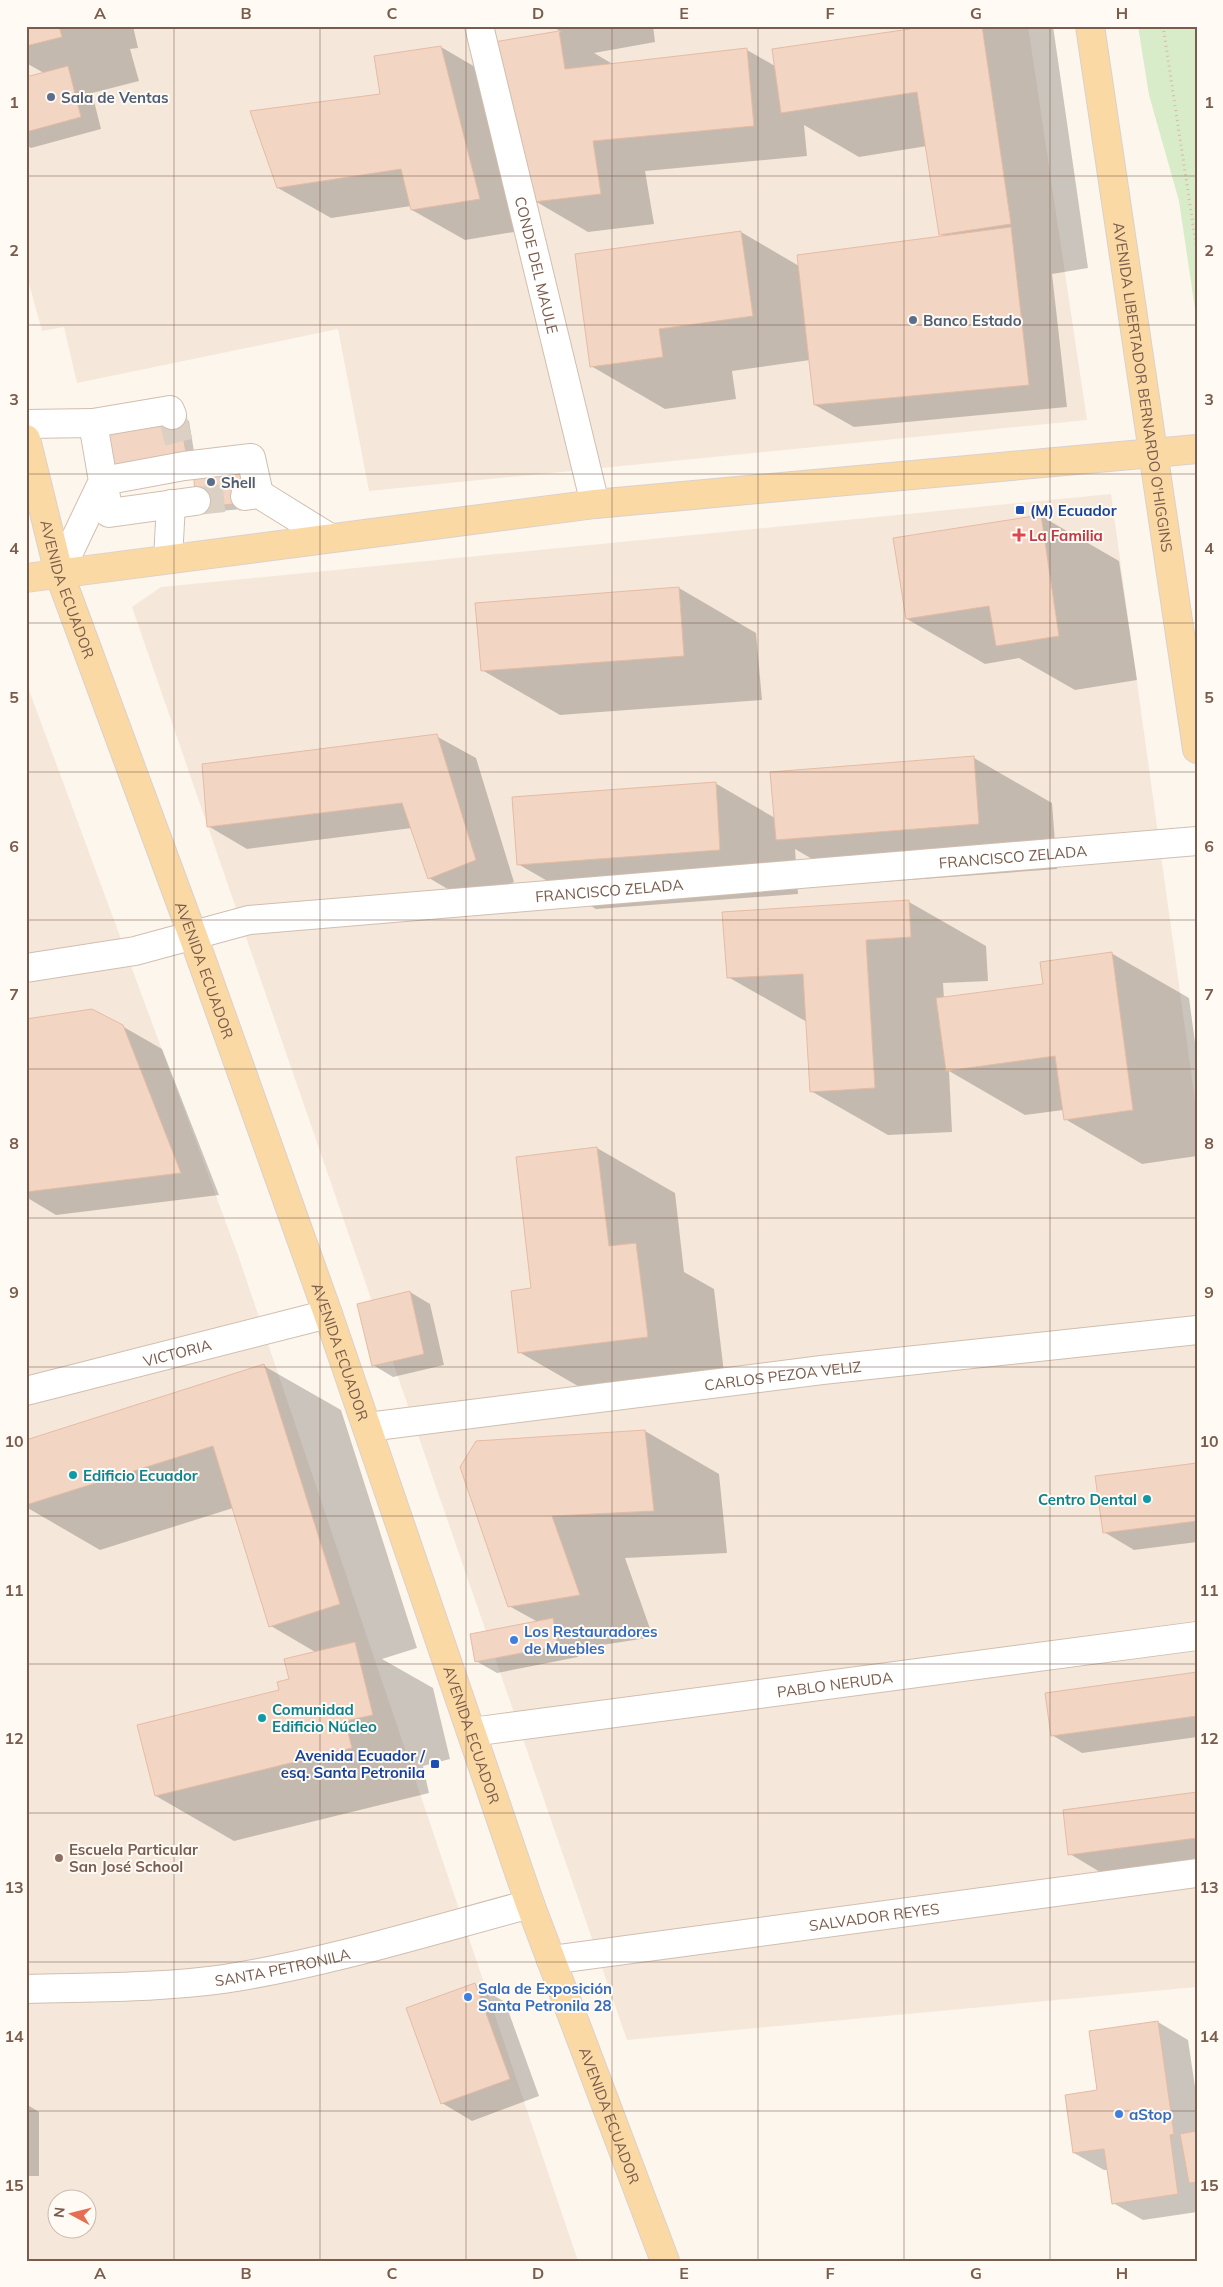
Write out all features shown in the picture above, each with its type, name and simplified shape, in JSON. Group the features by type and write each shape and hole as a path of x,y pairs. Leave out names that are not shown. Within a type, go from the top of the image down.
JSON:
{"main road":[{"name":"AVENIDA LIBERTADOR BERNARDO O'HIGGINS","path":"1090,26 1197,749"},
{"name":"AVENIDA ECUADOR","path":"26,439 59,573 193,936 368,1427 530,1904 665,2261"},
{"path":"26,578 595,504 1197,449"}],"street":[{"name":"CONDE DEL MAULE","path":"479,26 595,504"},
{"path":"26,424 93,423 170,410 172,415"},
{"path":"93,423 109,513 185,502"},
{"path":"103,481 183,462 251,458 252,495 330,538"},
{"path":"168,559 185,502 183,462"},
{"path":"59,573 103,481"},
{"name":"FRANCISCO ZELADA","path":"26,968 135,951 249,920 1197,841"},
{"name":"VICTORIA","path":"26,1391 328,1314"},
{"name":"CARLOS PEZOA VELIZ","path":"368,1427 822,1370 1197,1330"},
{"name":"PABLO NERUDA","path":"472,1732 1197,1636"},
{"name":"SALVADOR REYES","path":"551,1960 1197,1874"},
{"name":"SANTA PETRONILA","path":"26,1989 147,1985 223,1979 324,1958 530,1904"}],"path":[{"path":"1163,26 1197,251"}],"shaded area":[{"path":"26,26 1028,26 1087,420 369,491 338,329 77,383 64,327 42,331 26,273"},
{"path":"1111,494 1197,1115 1197,1987 627,2040 132,607 161,587"},
{"path":"26,682 239,1258 578,2261 26,2261"}],"green space":[{"path":"1138,26 1197,26 1197,322 1179,201 1149,95"}],"building":[{"path":"26,26 59,26 62,37 26,46"},
{"path":"910,26 982,26 1011,224 939,235 917,92 781,113 772,49 910,29"},
{"path":"559,31 565,69 747,48 754,126 593,141 601,194 534,202 494,42"},
{"path":"441,46 480,199 411,210 401,169 277,188 250,111 380,94 374,56"},
{"name":"Sala de Ventas","path":"68,66 81,117 26,132 26,77"},
{"name":"Banco Estado","path":"1011,227 1029,385 814,405 797,255"},
{"path":"741,231 753,316 659,329 663,357 590,367 575,254"},
{"path":"179,414 187,458 108,473 100,429"},
{"path":"242,463 246,503 196,507 193,468"},
{"path":"1041,515 1059,636 996,646 989,606 906,619 893,538"},
{"path":"679,587 684,656 481,671 475,603"},
{"path":"437,734 476,860 428,879 402,803 207,827 202,764"},
{"path":"974,756 979,824 776,840 770,772"},
{"path":"716,782 720,850 517,865 512,797"},
{"path":"909,900 911,937 866,940 875,1088 810,1092 803,974 727,978 722,912"},
{"path":"1112,952 1133,1110 1064,1120 1055,1056 946,1071 936,998 1043,984 1040,962"},
{"path":"92,1009 123,1025 181,1173 26,1192 26,1019"},
{"path":"597,1147 609,1246 636,1243 648,1337 518,1353 511,1291 531,1288 516,1157"},
{"path":"410,1291 424,1354 372,1366 357,1304"},
{"name":"Edificio Ecuador","path":"264,1364 340,1604 269,1627 213,1446 26,1505 26,1440"},
{"path":"645,1430 654,1511 552,1516 580,1595 508,1607 460,1467 476,1441"},
{"name":"Centro Dental","path":"1197,1463 1197,1521 1103,1533 1095,1476"},
{"name":"Los Restauradores de Muebles","path":"553,1618 558,1646 475,1662 470,1634"},
{"name":"Comunidad Edificio Núcleo","path":"355,1642 373,1715 345,1721 352,1748 155,1796 137,1725 279,1690 277,1682 289,1679 284,1659"},
{"path":"1197,1672 1197,1716 1051,1736 1045,1693"},
{"path":"1197,1792 1197,1838 1068,1855 1063,1810"},
{"path":"475,1983 510,2079 441,2104 406,2008"},
{"name":"aStop","path":"1158,2021 1174,2134 1170,2135 1178,2194 1112,2204 1104,2149 1073,2153 1065,2095 1097,2090 1089,2031"},
{"path":"1197,2131 1197,2182 1189,2183 1180,2134"}],"tunnel":[{"path":"172,415 183,459"},
{"path":"196,501 245,496"}],"place":[{"name":"Sala de Ventas","path":"51,97"},
{"name":"Banco Estado","path":"913,320"},
{"name":"Shell","path":"211,482"},
{"name":"(M) Ecuador","path":"1020,510"},
{"name":"La Familia","path":"1019,535"},
{"name":"Edificio Ecuador","path":"73,1475"},
{"name":"Centro Dental","path":"1147,1499"},
{"name":"Los Restauradores de Muebles","path":"514,1640"},
{"name":"Comunidad Edificio Núcleo","path":"262,1718"},
{"name":"Avenida Ecuador / esq. Santa Petronila","path":"435,1764"},
{"name":"Escuela Particular San José School","path":"59,1858"},
{"name":"Sala de Exposición Santa Petronila 28","path":"468,1997"},
{"name":"aStop","path":"1119,2114"}]}
